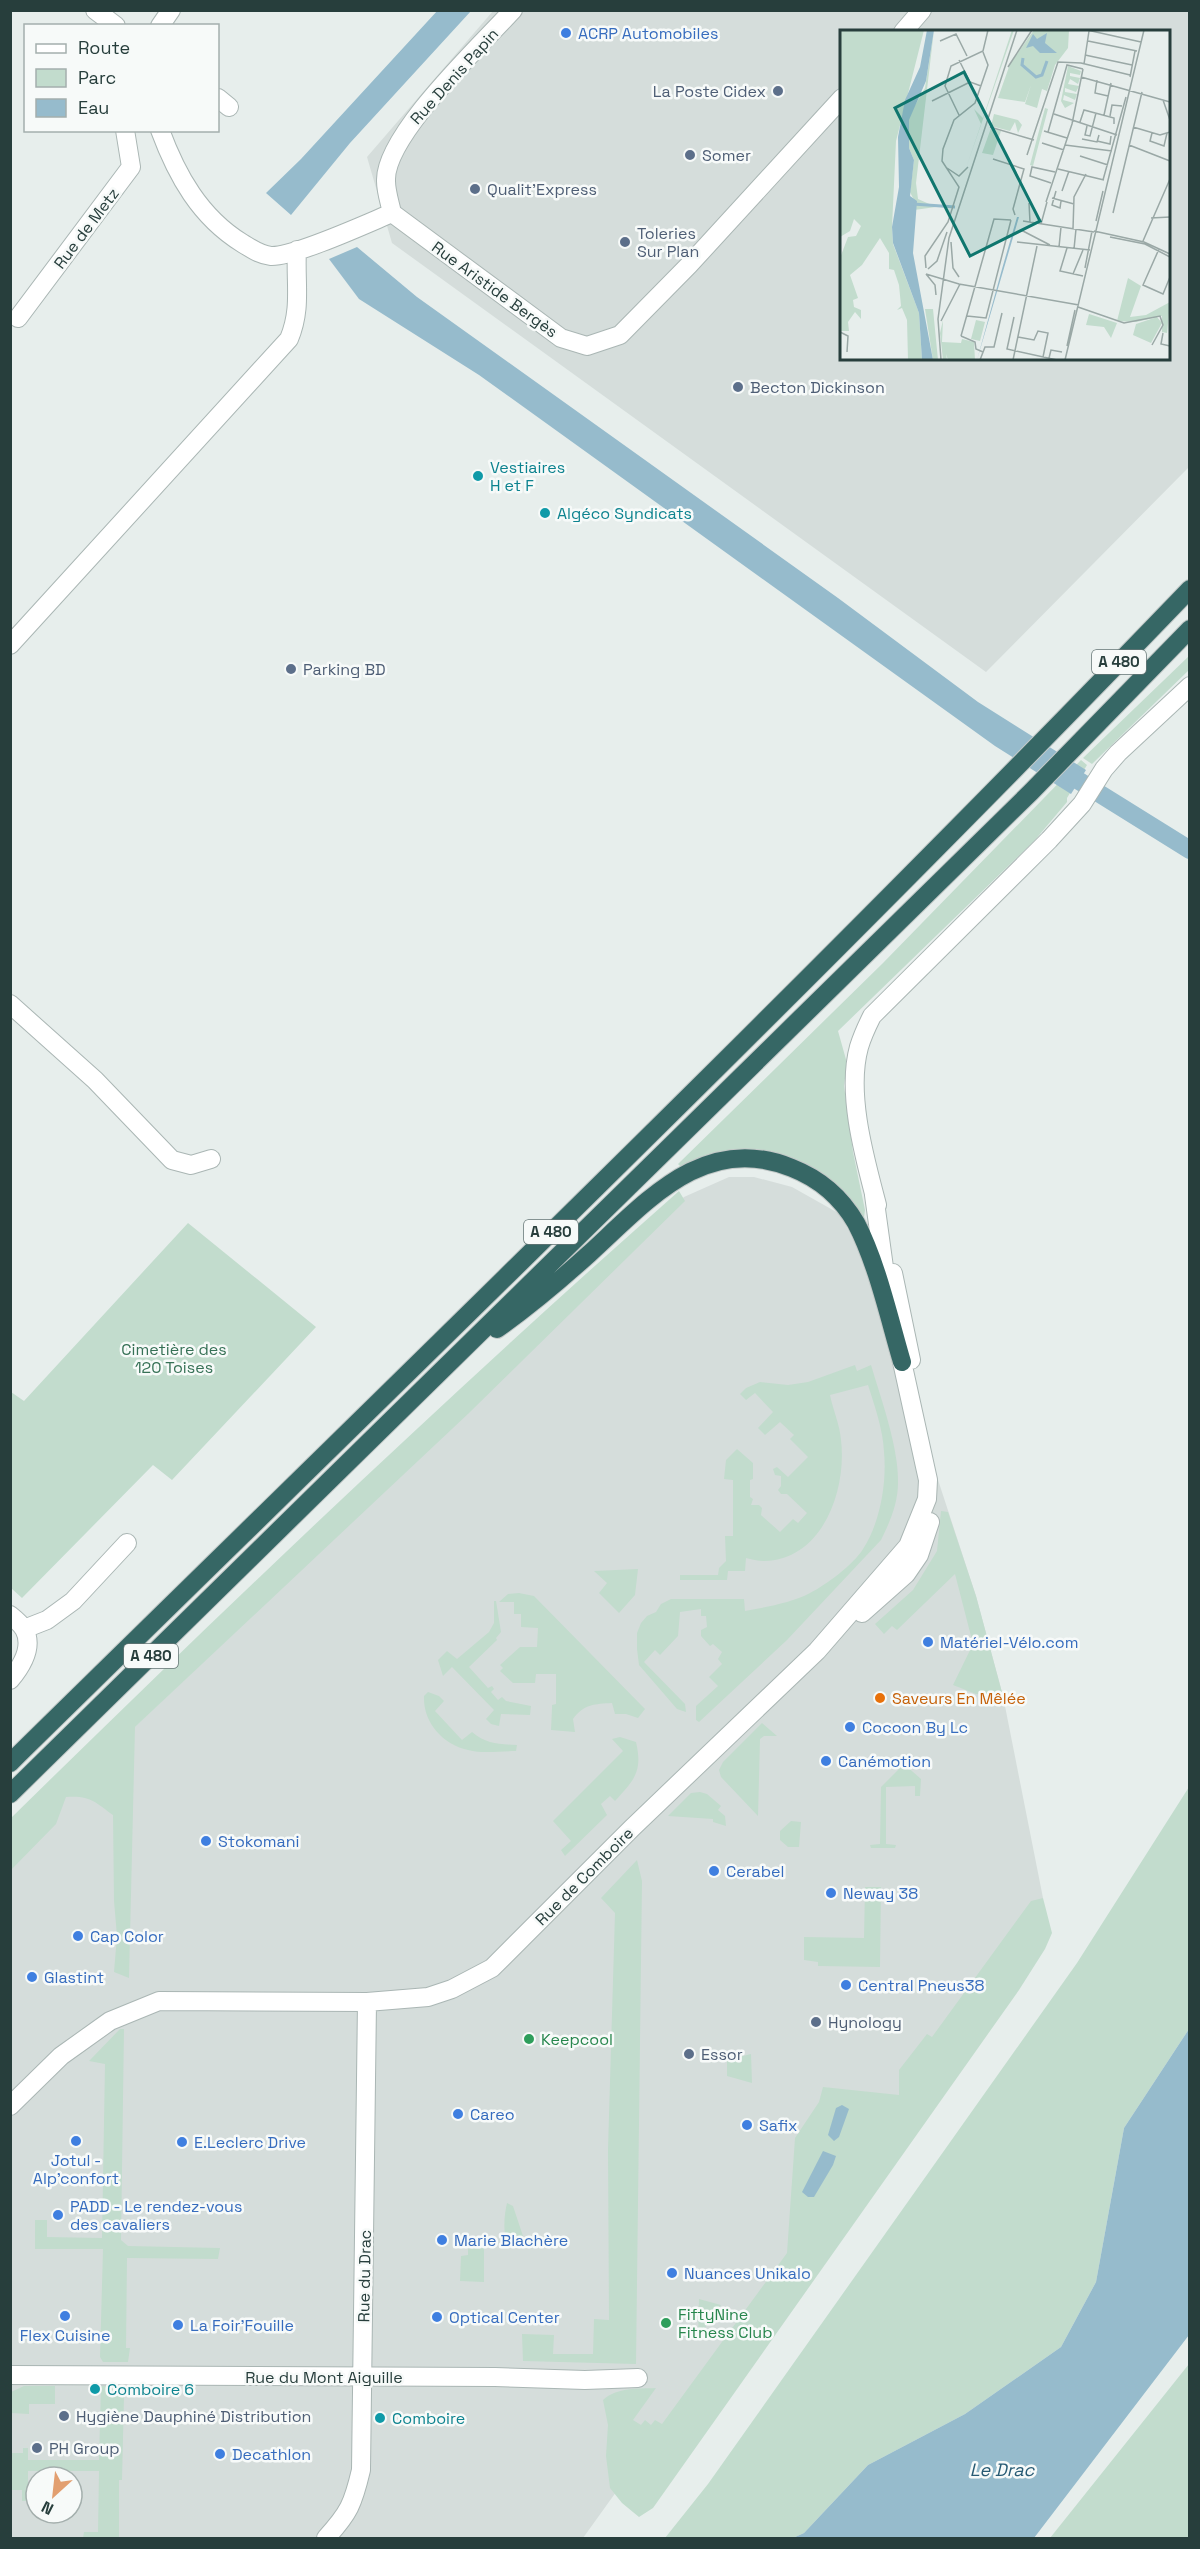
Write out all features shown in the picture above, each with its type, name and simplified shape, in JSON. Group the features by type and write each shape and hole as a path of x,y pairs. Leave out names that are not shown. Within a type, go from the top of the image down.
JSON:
{"highway":[{"name":"A 480","path":"10,1763 639,1145 1049,735 1190,589"},
{"name":"A 480","path":"10,1794 1031,792 1190,629"},
{"path":"454,1359 539,1300 652,1196 674,1179 709,1163 746,1157 781,1163 815,1179 829,1189 848,1210 867,1249 902,1362"}],"street":[{"path":"95,10 113,24"},
{"path":"161,24 171,10"},
{"name":"Rue Denis Papin","path":"392,213 386,180 390,158 412,120 513,10"},
{"path":"905,30 922,10"},
{"name":"Rue Aristide Bergès","path":"392,213 561,338 587,346 620,335 689,265 840,100"},
{"name":"Rue de Metz","path":"18,318 131,167 125,132"},
{"path":"161,132 172,163 194,200 231,236 258,253 273,256 297,250 392,213"},
{"path":"10,645 289,339 296,321 298,302 295,282 297,250"},
{"path":"817,1651 906,1574 919,1555 938,1496 893,1269 862,1138 856,1082 859,1048 872,1016 1049,840 1082,804 1104,769 1190,686"},
{"path":"10,1004 95,1080 172,1160 190,1166 211,1159"},
{"name":"Rue de Comboire","path":"10,2106 61,2056 110,2021 159,2001 367,2002 428,1997 452,1989 492,1968 817,1651 908,1546 927,1499 928,1480 884,1269 874,1196"},
{"path":"24,1629 46,1620 73,1602 127,1543"},
{"path":"10,1615 24,1629 27,1640 26,1656 10,1680"},
{"name":"Rue du Drac","path":"326,2538 345,2517 354,2502 362,2470 367,2002"},
{"name":"Rue du Mont Aiguille","path":"10,2375 638,2378"}],"shaded area":[{"path":"493,11 1189,11 1189,467 986,672 392,243 367,157"},
{"path":"729,1177 754,1177 792,1187 840,1214 871,1275 976,1596 1003,1696 1043,1898 583,2538 11,2538 11,1844 364,1510 684,1197"}],"green space":[{"path":"1189,656 1189,670 1092,764 1083,758"},
{"path":"1081,760 1087,765 1067,798 1067,802 1035,840 838,1031 847,1063 844,1086 853,1152 865,1210 864,1218 826,1179 805,1165 782,1155 759,1150 734,1150 708,1155 681,1167 678,1164 883,963"},
{"path":"679,1191 685,1201 469,1413 135,1727 129,1978 114,1972 117,1936 114,1901 113,1815 87,1798 66,1797 56,1824 11,1870 11,1818 341,1500 593,1267"},
{"name":"Cimetière des 120 Toises","path":"188,1223 316,1327 172,1480 153,1465 22,1598 11,1588 11,1392 24,1401"},
{"path":"855,1365 857,1371 871,1365 896,1455 898,1490 895,1505 881,1540 787,1640 699,1722 696,1720 696,1706 718,1686 709,1677 722,1664 718,1659 722,1652 713,1644 710,1646 701,1636 701,1630 707,1627 706,1616 701,1616 701,1609 680,1612 678,1636 660,1655 655,1650 644,1662 685,1704 686,1712 677,1709 639,1665 637,1633 641,1623 647,1616 656,1612 661,1604 671,1599 744,1599 745,1611 787,1602 817,1589 846,1567 863,1549 878,1515 883,1489 885,1464 883,1444 868,1385 830,1395 840,1434 842,1459 840,1479 835,1500 816,1535 802,1549 784,1558 764,1561 746,1558 745,1571 728,1571 727,1580 680,1580 680,1575 718,1575 719,1568 726,1561 725,1536 733,1536 733,1480 724,1479 726,1460 737,1449 753,1463 753,1479 750,1480 750,1497 753,1499 751,1505 759,1505 762,1508 761,1515 780,1532 793,1519 798,1523 807,1513 787,1494 781,1494 778,1490 781,1486 781,1476 775,1475 773,1469 777,1467 788,1477 808,1457 790,1439 794,1435 780,1422 765,1435 758,1428 773,1412 755,1393 746,1400 740,1394 746,1388 760,1382 788,1385 808,1382"},
{"path":"941,1511 948,1512 976,1596 1003,1696 976,1694 953,1685 973,1644 955,1574 897,1630 892,1626 884,1634 875,1624 913,1590 937,1551"},
{"path":"638,1569 635,1595 619,1613 599,1593 607,1583 594,1571"},
{"path":"519,1593 534,1596 645,1709 638,1718 626,1714 615,1714 612,1703 600,1704 590,1706 577,1714 573,1719 575,1732 551,1730 552,1705 556,1704 556,1674 536,1674 535,1683 513,1683 500,1671 503,1668 500,1665 520,1647 537,1647 538,1628 521,1627 521,1614 514,1614 514,1602 499,1602 508,1594"},
{"path":"494,1601 496,1601 501,1632 497,1640 469,1667 488,1688 492,1686 494,1689 491,1692 498,1700 502,1697 506,1701 531,1706 530,1715 501,1714 499,1726 491,1724 486,1719 494,1710 452,1667 443,1676 438,1660 447,1651 457,1659 489,1632 494,1623"},
{"path":"428,1692 439,1696 444,1701 435,1711 462,1740 472,1732 487,1741 517,1745 516,1751 474,1751 450,1743 436,1730 427,1715 424,1696"},
{"path":"762,1723 777,1736 764,1736 760,1739 758,1816 721,1777 719,1770 723,1762"},
{"path":"620,1737 636,1742 638,1761 635,1775 615,1801 610,1796 601,1804 607,1815 565,1856 561,1850 571,1841 553,1821 623,1751 612,1739"},
{"path":"904,1764 921,1779 920,1796 915,1796 915,1786 886,1787 886,1844 896,1845 895,1848 871,1848 870,1845 880,1844 881,1787"},
{"path":"1189,1787 1189,2029 1124,2128 1096,2282 1061,2347 965,2414 868,2465 804,2533 793,2538 665,2538 708,2484 1077,1963"},
{"path":"691,1793 707,1794 721,1806 718,1810 725,1816 726,1826 713,1822 713,1819 668,1816"},
{"path":"791,1821 801,1822 799,1847 788,1847 780,1840 780,1831"},
{"path":"637,1860 642,1881 636,2364 523,2361 522,2334 554,2335 553,2354 593,2354 594,2319 609,2320 608,2149 615,1913 601,1898"},
{"path":"865,1887 881,1887 880,1967 818,1966 818,1962 804,1960 804,1937 864,1938"},
{"path":"1043,1898 1052,1933 1045,1949 1019,1990 653,2508 639,2517 622,2503 610,2488 606,2456 608,2425 603,2400 621,2391 656,2388 633,2420 641,2425 645,2420 651,2425 655,2420 662,2424 787,2253 795,2138 819,2102 823,2087 899,2095 899,2070 927,2034 932,2037 1031,1901"},
{"path":"120,2029 124,2029 121,2240 128,2246 220,2248 218,2259 127,2258 126,2348 130,2348 128,2362 103,2362 100,2357 103,2249 35,2249 35,2220 47,2220 47,2237 102,2238 105,2064 89,2061"},
{"path":"751,2054 752,2083 727,2076 727,2060"},
{"path":"507,2203 513,2206 523,2236 517,2237 517,2246 507,2244 504,2224"},
{"path":"484,2248 484,2282 460,2281 461,2256 468,2255 468,2249"},
{"path":"699,2299 721,2305 698,2338"},
{"path":"1189,2364 1189,2538 1050,2538"},
{"path":"24,2386 55,2386 55,2404 29,2404 29,2414 11,2413 11,2392"},
{"path":"101,2386 144,2386 144,2397 124,2397 122,2480 119,2480 119,2538 83,2538 84,2532 98,2532 99,2471 84,2471 84,2465 24,2465 24,2501 22,2501 22,2490 11,2490 11,2453 23,2453 23,2448 28,2448 28,2460 99,2460"}],"water":[{"path":"438,10 471,11 350,143 291,215 266,193 301,159"},
{"path":"357,247 417,297 838,598 978,702 1086,770 1071,794 995,746 479,375 359,299 329,259"},
{"name":"Le Drac","path":"1189,2029 1189,2335 1034,2538 793,2538 804,2533 868,2465 965,2414 1061,2347 1096,2282 1124,2128"},
{"path":"842,2105 849,2109 839,2137 834,2141 828,2135 836,2108"},
{"path":"823,2151 836,2156 814,2197 808,2197 802,2192"}],"waterway":[{"path":"1060,769 1190,850"}],"place":[{"name":"ACRP Automobiles","path":"566,33"},
{"name":"La Poste Cidex","path":"778,91"},
{"name":"Somer","path":"690,155"},
{"name":"Qualit'Express","path":"475,189"},
{"name":"Toleries Sur Plan","path":"625,242"},
{"name":"Becton Dickinson","path":"738,387"},
{"name":"Vestiaires H et F","path":"478,476"},
{"name":"Algéco Syndicats","path":"545,513"},
{"name":"Parking BD","path":"291,669"},
{"name":"Matériel-Vélo.com","path":"928,1642"},
{"name":"Saveurs En Mêlée","path":"880,1698"},
{"name":"Cocoon By Lc","path":"850,1727"},
{"name":"Canémotion","path":"826,1761"},
{"name":"Stokomani","path":"206,1841"},
{"name":"Cerabel","path":"714,1871"},
{"name":"Neway 38","path":"831,1893"},
{"name":"Cap Color","path":"78,1936"},
{"name":"Glastint","path":"32,1977"},
{"name":"Central Pneus38","path":"846,1985"},
{"name":"Hynology","path":"816,2022"},
{"name":"Keepcool","path":"529,2039"},
{"name":"Essor","path":"689,2054"},
{"name":"Careo","path":"458,2114"},
{"name":"Safix","path":"747,2125"},
{"name":"Jotul - Alp'confort","path":"76,2141"},
{"name":"E.Leclerc Drive","path":"182,2142"},
{"name":"PADD - Le rendez-vous des cavaliers","path":"58,2215"},
{"name":"Marie Blachère","path":"442,2240"},
{"name":"Nuances Unikalo","path":"672,2273"},
{"name":"Flex Cuisine","path":"65,2316"},
{"name":"Optical Center","path":"437,2317"},
{"name":"FiftyNine Fitness Club","path":"666,2323"},
{"name":"La Foir'Fouille","path":"178,2325"},
{"name":"Comboire 6","path":"95,2389"},
{"name":"Hygiène Dauphiné Distribution","path":"64,2416"},
{"name":"Comboire","path":"380,2418"},
{"name":"PH Group","path":"37,2448"},
{"name":"Decathlon","path":"220,2454"}]}
